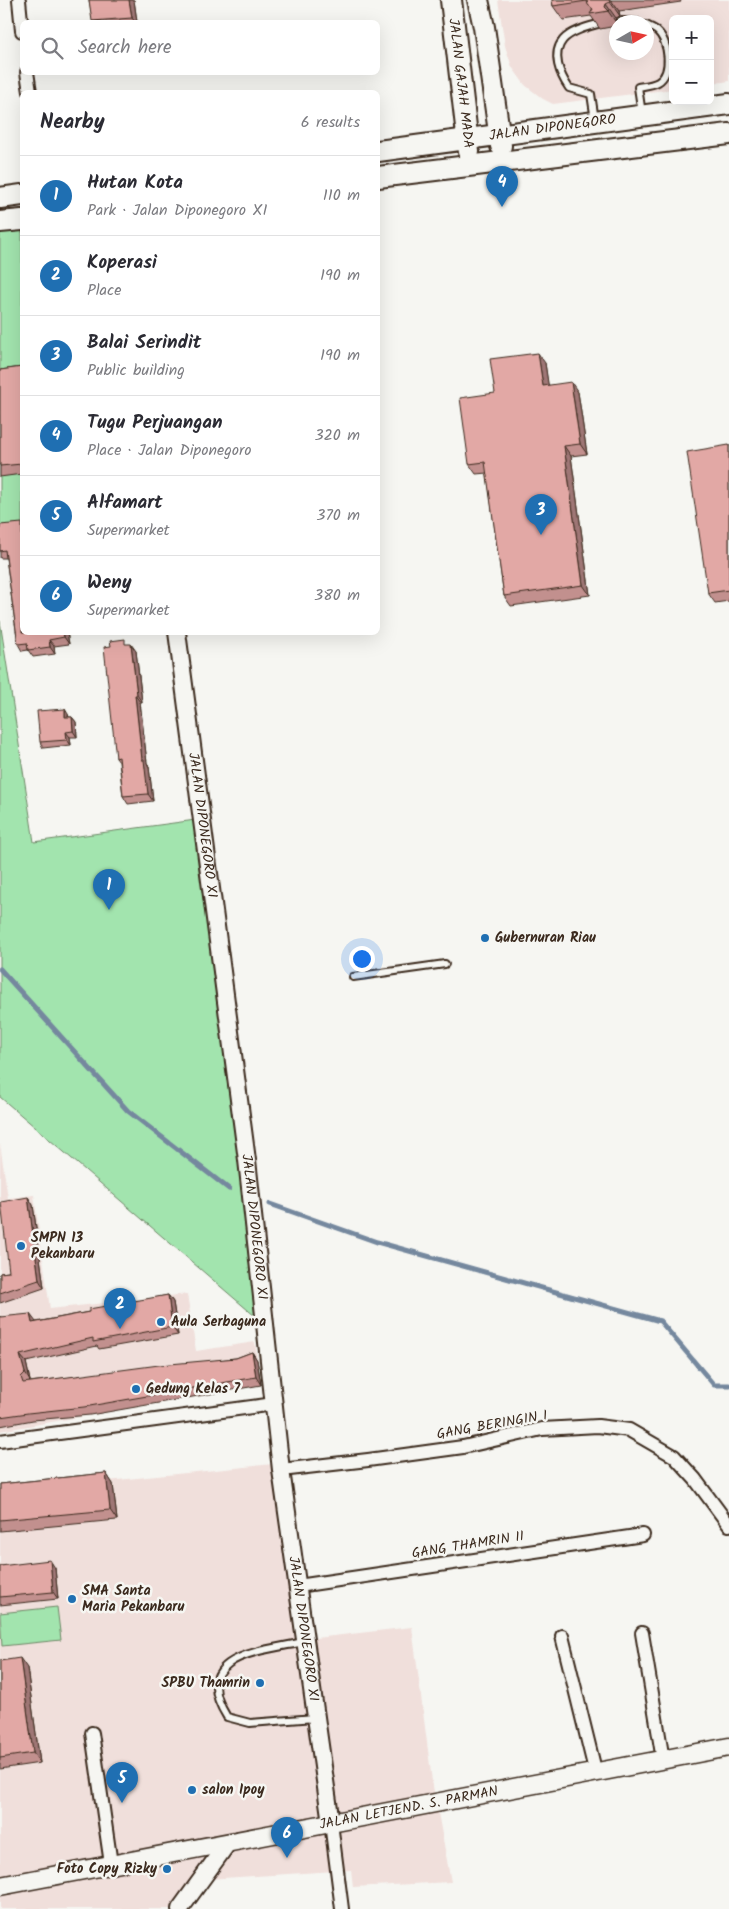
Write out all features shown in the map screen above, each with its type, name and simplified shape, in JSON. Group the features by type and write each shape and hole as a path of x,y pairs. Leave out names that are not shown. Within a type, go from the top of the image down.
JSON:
{"main road":[{"name":"JALAN GAJAH MADA","path":"451,0 471,166"},
{"name":"JALAN GAJAH MADA","path":"478,0 484,27 503,162"},
{"name":"JALAN DIPONEGORO","path":"380,151 729,104"},
{"name":"JALAN DIPONEGORO","path":"380,177 729,134"},
{"path":"0,198 20,195"},
{"path":"0,222 20,220"},
{"name":"JALAN LETJEND. S. PARMAN","path":"0,1886 596,1774 729,1747"}],"street":[{"path":"19,0 21,20"},
{"path":"27,75 30,90"},
{"name":"JALAN DIPONEGORO XI","path":"177,635 256,1235 263,1354 274,1404 281,1470 331,1823"},
{"path":"0,1441 274,1404"},
{"name":"GANG BERINGIN I","path":"281,1470 463,1446 542,1429 598,1426 629,1430 674,1456 695,1479 729,1525"},
{"name":"GANG THAMRIN II","path":"298,1586 642,1535"},
{"path":"642,1633 663,1760"},
{"path":"562,1636 596,1774"},
{"path":"92,1733 111,1864"},
{"path":"331,1823 342,1909"},
{"path":"180,1909 227,1844"}],"lane":[{"path":"595,123 591,94 568,88 557,64 558,52 562,41 573,33 598,24"},
{"path":"642,117 638,88 658,82 665,75 668,65 666,48 658,32 654,30"},
{"path":"353,977 445,964"},
{"path":"306,1642 244,1656 224,1665 216,1680 218,1704 227,1717 250,1723 316,1718"}],"shaded area":[{"path":"498,0 729,0 729,81 714,83 714,15 669,15 669,90 553,104 525,85 512,67 505,46"},
{"name":"SMPN 13 Pekanbaru","path":"0,1144 8,1198 34,1195 50,1309 187,1294 196,1351 255,1342 261,1385 0,1431"},
{"path":"273,1464 298,1640 412,1627 432,1781 451,1882 353,1887 351,1870 192,1880 170,1909 0,1909 0,1492"}],"green space":[{"path":"20,220 20,544 0,547 0,223"},
{"path":"0,621 34,842 203,819 263,1323 0,1097"},
{"path":"57,1607 61,1640 2,1646 0,1613"}],"building":[{"path":"89,0 129,0 132,18 92,20"},
{"path":"552,0 609,0 610,2 605,7 609,11 590,14 593,9 588,5 587,1 553,6"},
{"path":"538,353 543,386 571,382 580,444 564,446 583,585 504,596 485,462 469,464 460,398 495,393 490,359"},
{"path":"20,367 20,464 0,466 0,370"},
{"path":"729,445 729,590 708,593 687,452"},
{"path":"20,523 20,635 64,635 64,637 49,640 50,647 28,650 27,643 18,644 5,550 0,551 0,525"},
{"path":"125,639 125,644 131,644 142,760 144,760 148,794 123,796 119,757 116,758 104,647 111,646 110,641"},
{"path":"65,709 65,717 72,717 73,731 66,732 67,740 40,742 37,711"},
{"path":"28,1197 39,1280 0,1293 0,1273 9,1272 1,1202"},
{"path":"168,1295 172,1327 93,1342 93,1338 20,1355 25,1373 21,1377 23,1383 159,1365 236,1358 252,1352 256,1377 84,1407 0,1417 0,1317 30,1314 32,1323 89,1312 89,1309"},
{"path":"106,1473 110,1510 0,1520 0,1484"},
{"path":"50,1560 53,1592 0,1597 0,1566"},
{"path":"20,1658 33,1753 0,1758 0,1661"}],"waterway":[{"path":"0,969 128,1111 229,1189"},
{"path":"270,1204 377,1242 660,1321 714,1385 729,1385"}],"place":[{"name":"Tugu Perjuangan","path":"502,207"},
{"name":"Balai Serindit","path":"541,535"},
{"name":"Hutan Kota","path":"109,910"},
{"name":"Gubernuran Riau","path":"485,938"},
{"name":"SMPN 13 Pekanbaru","path":"21,1246"},
{"name":"Aula Serbaguna","path":"161,1322"},
{"name":"Koperasi","path":"120,1329"},
{"name":"Gedung Kelas 7","path":"136,1389"},
{"name":"SMA Santa Maria Pekanbaru","path":"72,1599"},
{"name":"SPBU Thamrin","path":"260,1683"},
{"name":"salon Ipoy","path":"192,1790"},
{"name":"Alfamart","path":"122,1803"},
{"name":"Weny","path":"287,1858"},
{"name":"Foto Copy Rizky","path":"167,1869"}]}
